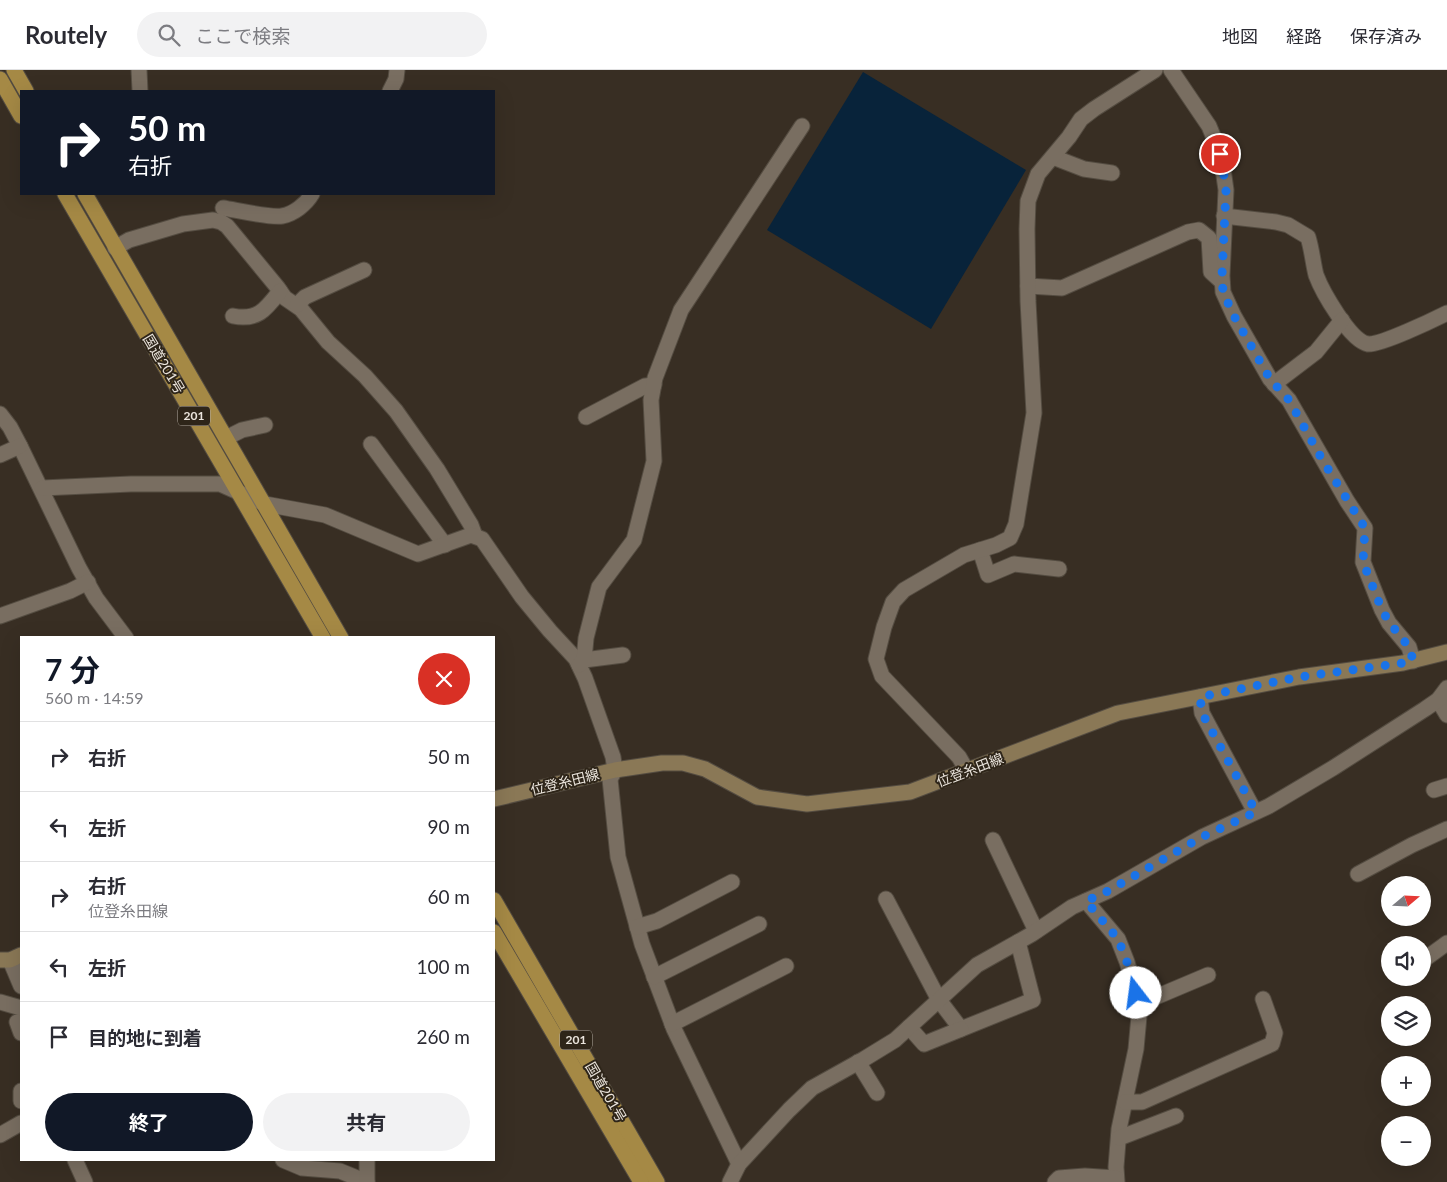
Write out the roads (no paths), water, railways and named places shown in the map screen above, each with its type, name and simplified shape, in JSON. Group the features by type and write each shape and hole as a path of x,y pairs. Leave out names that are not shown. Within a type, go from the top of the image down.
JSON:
{"highway":[{"path":"14,70 25,90"},
{"path":"0,79 20,114"},
{"name":"国道201号","path":"66,195 239,491 321,636"},
{"name":"国道201号","path":"86,195 340,636"},
{"name":"国道201号","path":"495,902 657,1182"},
{"name":"国道201号","path":"495,934 641,1182"}],"main road":[{"name":"位登糸田線","path":"495,799 615,770 662,763 683,763 705,769 757,797 807,804 910,792 1118,713 1299,677 1403,663 1447,652"}],"street":[{"path":"140,70 140,90"},
{"path":"390,90 396,79 397,70"},
{"path":"968,771 959,757 882,676 876,659 884,627 892,602 904,590 964,556 1010,538 1016,524 1034,413 1026,229 1028,201 1038,174 1069,137 1081,119 1154,70"},
{"path":"1171,70 1209,126 1218,148 1223,169 1226,190 1223,292 1234,316 1270,379 1289,400 1342,493 1365,528 1363,562 1382,610 1409,647 1413,660"},
{"path":"739,1164 672,1024 642,944 618,857 610,779 615,770 613,757 582,662 599,587 634,540 654,461 651,400 655,378 681,310 802,126"},
{"path":"1052,157 1084,169 1112,173"},
{"path":"222,208 281,216 297,210 309,200 312,195"},
{"path":"116,248 129,240 183,224 213,220 222,208"},
{"path":"222,208 227,226 285,298 302,308 328,342 365,376 396,411 436,469 471,525 474,536"},
{"path":"1224,216 1276,222 1288,225 1308,237 1320,285 1342,320 1356,337 1368,344 1383,341 1447,314"},
{"path":"1028,286 1062,288 1188,232 1199,230 1209,238 1211,272 1222,282"},
{"path":"297,305 305,297 364,270"},
{"path":"233,316 244,318 261,313 280,291"},
{"path":"1274,384 1316,352 1342,320"},
{"path":"586,417 646,386 654,385"},
{"path":"0,414 10,427 42,488 96,598 124,636"},
{"path":"226,438 242,430 265,425"},
{"path":"370,444 445,544"},
{"path":"0,455 20,446"},
{"path":"42,488 130,484 220,484 265,504 325,515 418,554 471,535 482,539 522,597 576,659 582,662 623,656"},
{"path":"980,550 988,574 1014,564 1059,569"},
{"path":"0,616 70,591 88,582"},
{"path":"730,1182 739,1164 788,1110 812,1088 895,1040 977,965 1018,942 1072,907 1108,891 1202,837 1269,806 1333,768 1438,700 1447,688"},
{"path":"1200,697 1202,713 1256,812"},
{"path":"1438,700 1447,715"},
{"path":"1358,874 1412,845 1447,829"},
{"path":"992,840 1036,931"},
{"path":"637,927 657,921 732,882"},
{"path":"886,900 938,1000 961,1029"},
{"path":"1055,1182 1059,1178 1085,1176 1117,1180 1119,1138 1136,1049 1138,1005 1127,962 1118,939 1086,901"},
{"path":"654,977 758,924"},
{"path":"909,1027 924,1044 1032,1000 1018,942"},
{"path":"1431,955 1447,943"},
{"path":"10,958 20,983"},
{"path":"672,1024 786,966"},
{"path":"1138,1005 1208,975"},
{"path":"1125,1102 1142,1102 1272,1044 1275,1033 1263,999"},
{"path":"0,1002 20,1021"},
{"path":"858,1062 877,1093"},
{"path":"1119,1138 1176,1116"},
{"path":"0,1135 20,1124"},
{"path":"75,1161 85,1182"},
{"path":"285,1161 302,1168 340,1171 363,1181 367,1161"}],"water":[{"path":"863,72 1026,170 931,329 767,230"}]}
